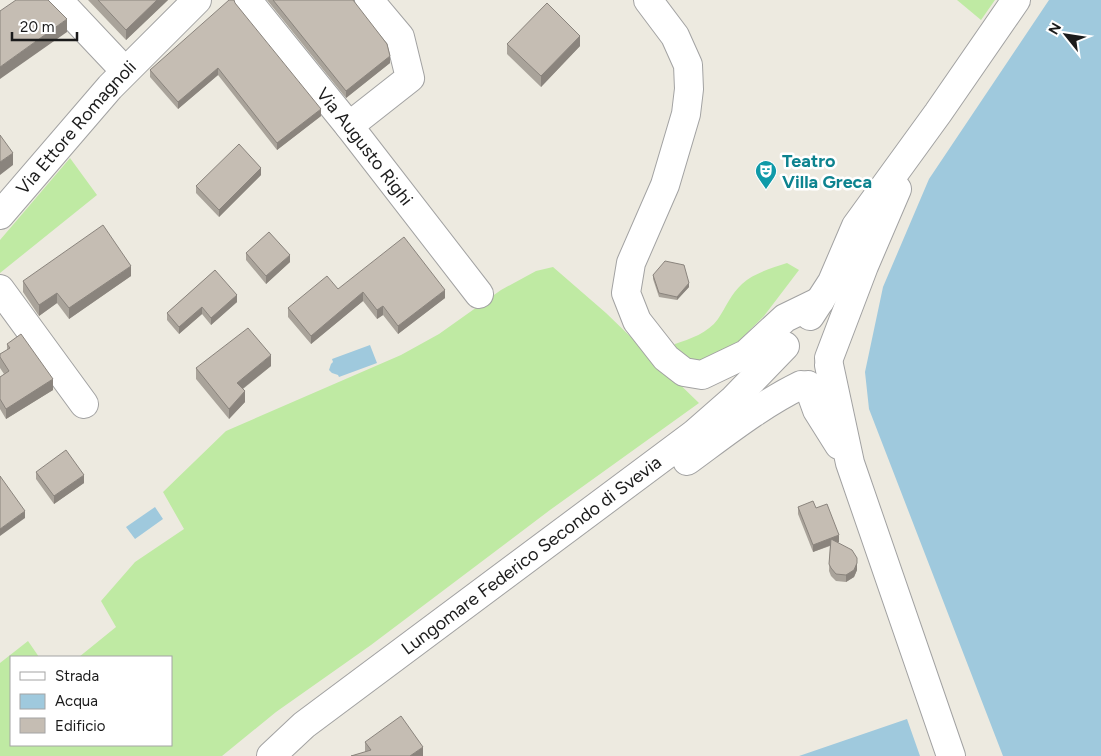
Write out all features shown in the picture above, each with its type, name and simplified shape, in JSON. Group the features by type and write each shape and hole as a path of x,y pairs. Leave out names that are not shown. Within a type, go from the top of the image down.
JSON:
{"street":[{"path":"58,0 126,71"},
{"name":"Via Ettore Romagnoli","path":"0,215 110,87 197,0"},
{"name":"Via Augusto Righi","path":"247,0 349,126 479,294"},
{"path":"349,126 410,78 400,37 369,0"},
{"path":"648,0 675,36 688,65 689,89 686,114 665,185 631,263 626,293 637,320 666,358 684,372 702,375 746,354 785,318 820,301"},
{"name":"Lungomare Federico Secondo di Svevia","path":"271,756 304,725 694,434 734,399 790,342 820,301 832,282 856,226 938,113 1016,0"},
{"name":"Lungomare Federico Secondo di Svevia","path":"829,362 864,266 890,203 938,113"},
{"path":"0,289 84,404"},
{"path":"829,362 822,378 805,385 788,379 783,374 780,360 790,342 811,337 818,340 827,351 850,463 951,756"},
{"path":"805,385 817,410 850,463"},
{"name":"Lungomare Federico Secondo di Svevia","path":"282,756 748,416 786,392 805,385"}],"green space":[{"path":"957,0 995,0 981,20"},
{"path":"70,158 97,195 0,273 0,240"},
{"path":"787,263 799,270 764,316 736,344 699,364 670,351 675,344 698,335 714,324 735,292 747,280 763,271"},
{"path":"553,267 606,313 699,403 550,510 371,645 276,712 222,756 0,756 0,663 28,641 38,656 10,656 10,746 172,746 172,656 80,656 116,627 101,601 135,562 184,529 163,492 226,431 401,355 439,334 501,290 536,271"}],"water":[{"path":"1049,0 1101,0 1101,756 1003,756 869,409 865,372 883,287 929,179"},
{"path":"370,345 377,363 339,377 329,370 333,362 332,359"},
{"path":"155,507 163,519 135,539 126,527"},
{"path":"907,719 920,756 799,756"}],"building":[{"path":"16,0 48,0 67,19 0,67 0,11"},
{"path":"98,0 157,0 126,30"},
{"path":"229,0 234,0 321,109 277,143 218,68 178,102 150,70"},
{"path":"273,0 353,0 387,44 390,56 346,91"},
{"path":"547,3 580,36 541,76 507,44"},
{"path":"0,135 13,153 0,162"},
{"path":"239,144 261,168 219,210 196,186"},
{"path":"103,225 131,266 69,308 57,293 39,305 23,281"},
{"path":"269,232 290,255 266,276 246,253"},
{"path":"404,237 445,290 398,326 383,306 377,310 363,292 311,336 288,308 327,276 338,289"},
{"path":"665,261 684,265 689,283 677,297 659,293 653,275"},
{"path":"215,270 237,295 211,318 202,307 179,327 167,313"},
{"path":"248,328 271,355 237,383 245,391 229,409 196,368"},
{"path":"21,334 53,379 6,409 0,399 0,377 9,371 0,354 10,348 7,344"},
{"path":"66,450 84,475 54,496 36,472"},
{"path":"0,476 25,511 0,529"},
{"path":"813,501 816,508 827,504 839,535 813,545 798,507"},
{"path":"831,539 852,550 857,558 854,570 846,575 836,574 829,564"},
{"path":"401,716 423,747 410,756 351,756 371,750 365,742"}],"place":[{"name":"Teatro Villa Greca","path":"766,190"}]}
